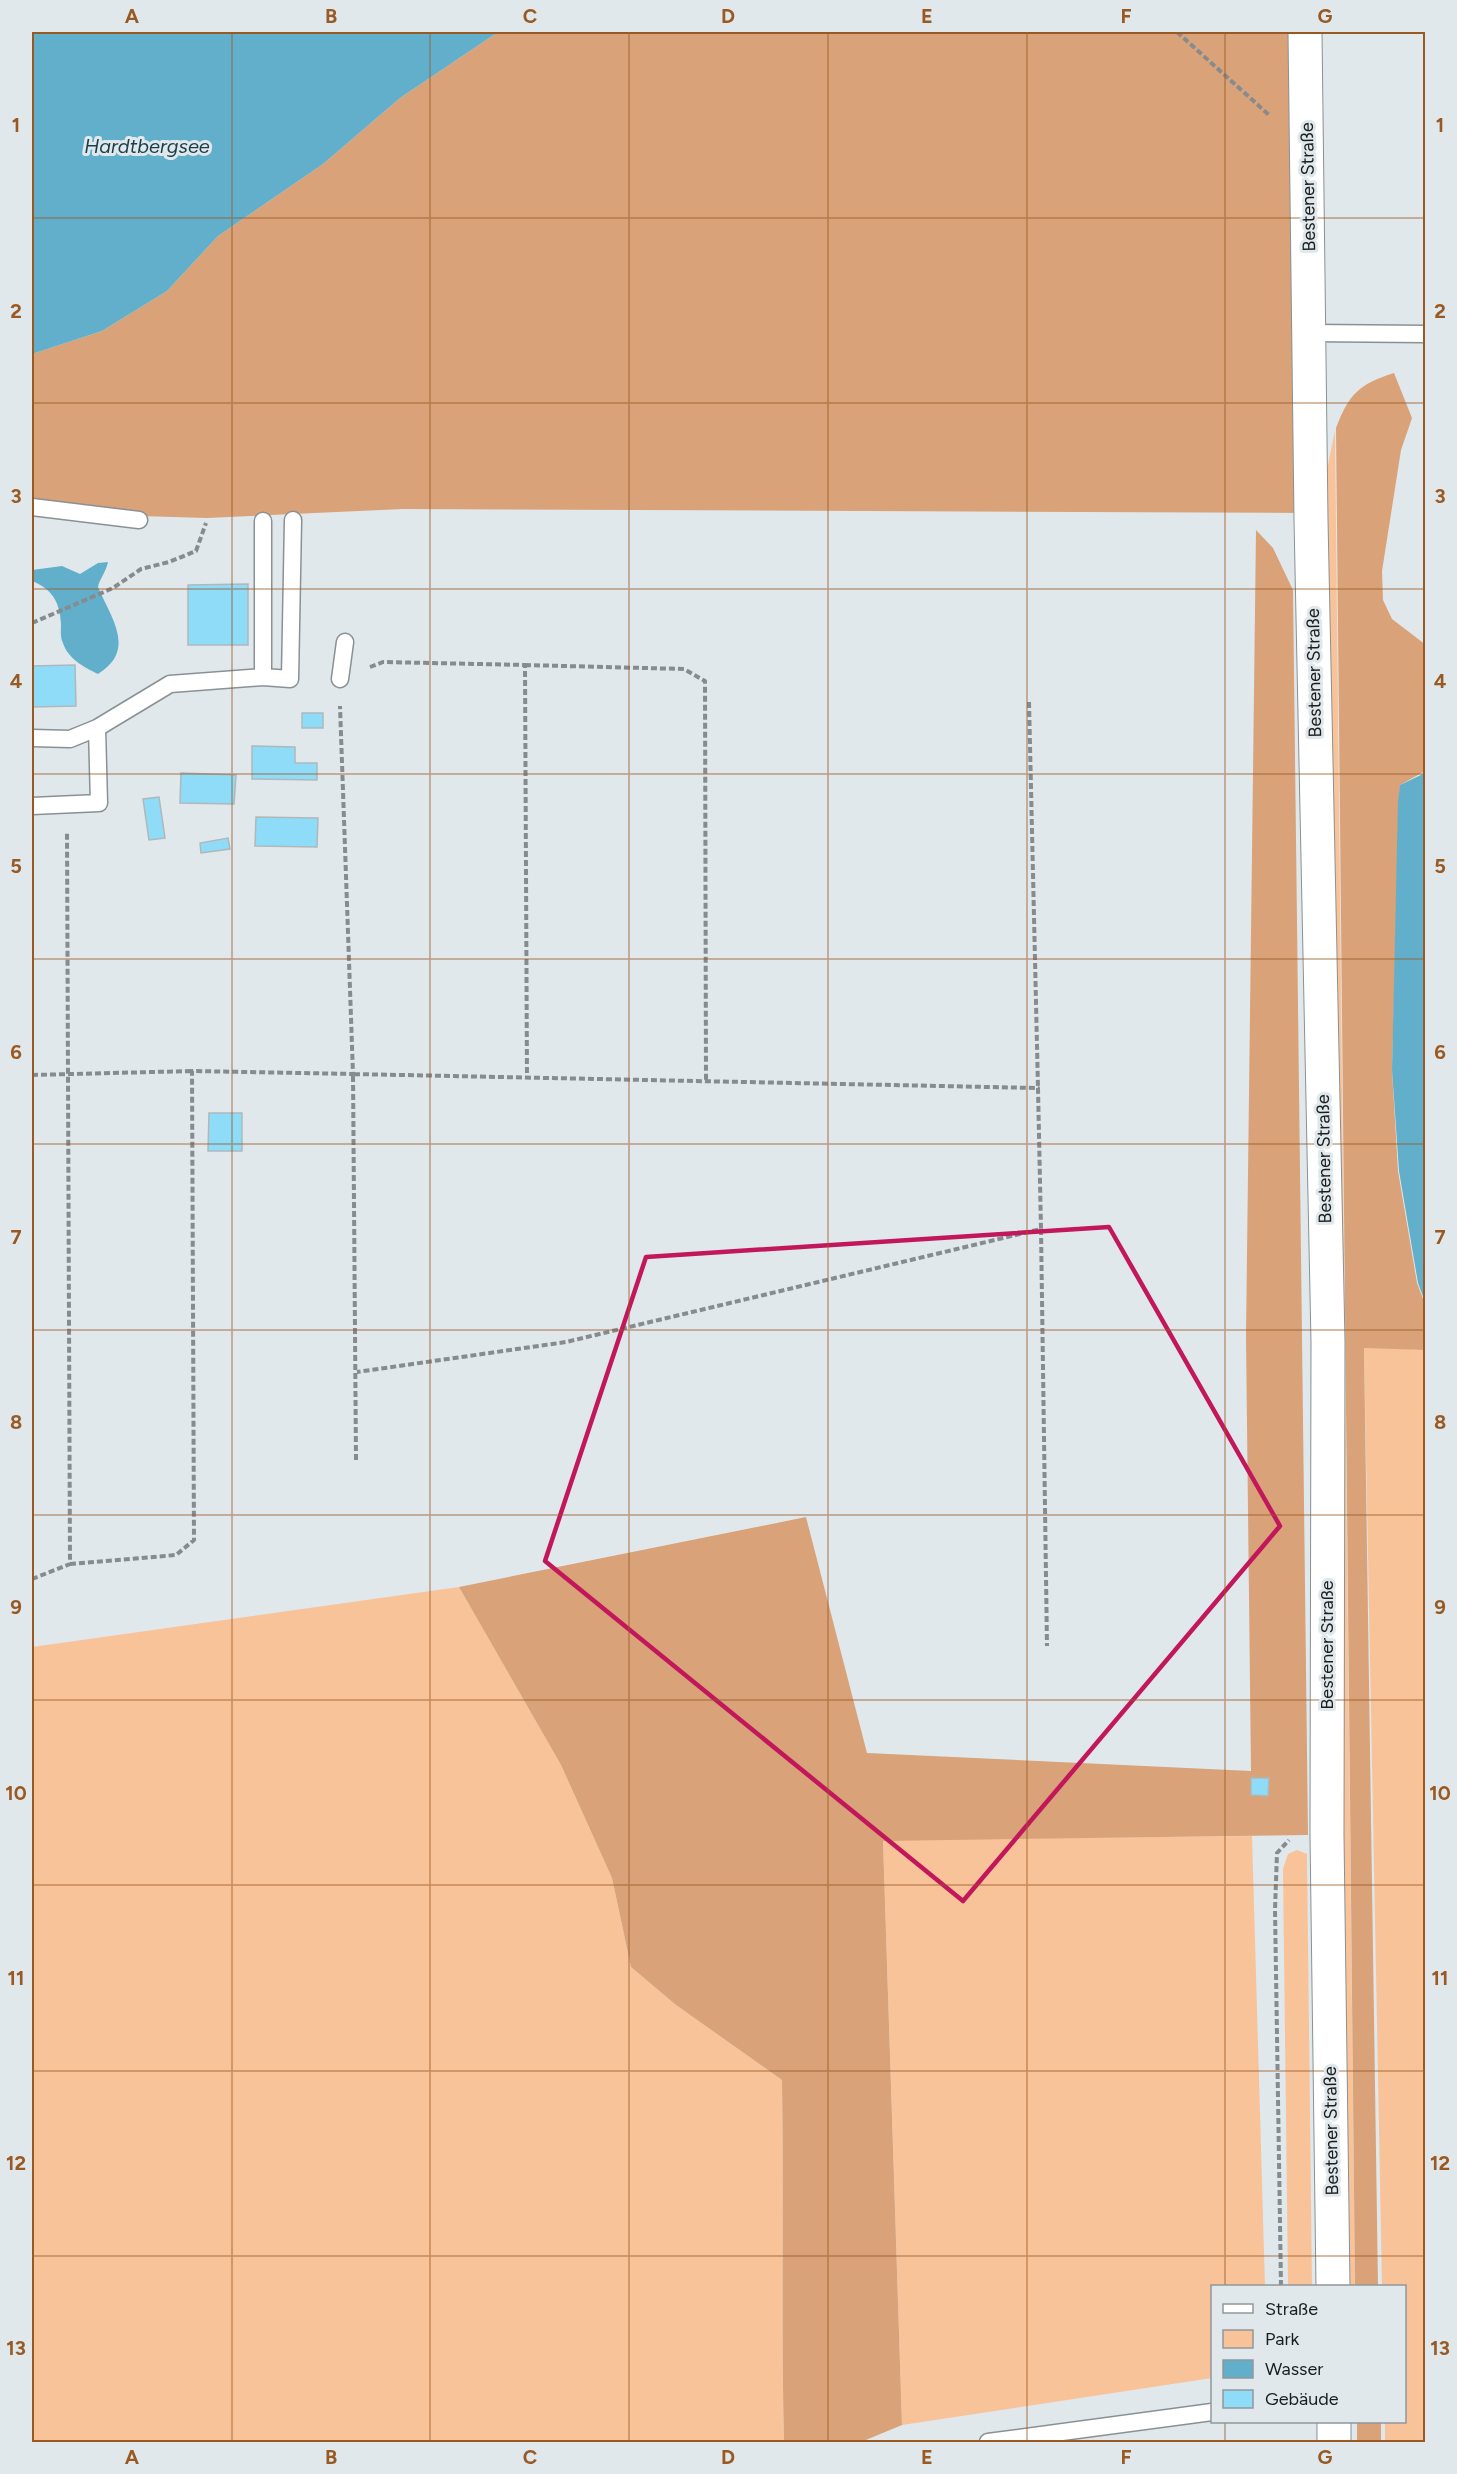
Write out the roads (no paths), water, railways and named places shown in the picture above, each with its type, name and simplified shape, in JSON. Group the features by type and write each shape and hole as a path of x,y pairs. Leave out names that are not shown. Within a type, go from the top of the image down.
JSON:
{"street":[{"name":"Bestener Straße","path":"1305,32 1311,520 1328,1342 1327,1835 1333,2285"},
{"path":"1334,2423 1334,2442"}],"lane":[{"path":"1310,333 1425,334"},
{"path":"32,507 139,520"},
{"path":"32,738 70,739 98,728 170,684 263,677 290,679 293,520"},
{"path":"263,521 263,677"},
{"path":"340,679 345,642"},
{"path":"32,806 99,803 98,728"},
{"path":"988,2442 1211,2412"}],"water":[{"name":"Hardtbergsee","path":"32,32 498,32 400,98 323,164 218,236 167,291 102,331 32,354"},
{"path":"108,562 98,587 114,622 119,644 110,665 98,674 77,662 65,649 61,639 57,603 50,592 32,581 32,570 62,566 80,574 98,563"},
{"path":"1425,773 1425,1302 1418,1283 1399,1171 1392,1070 1398,802 1400,785"}]}
